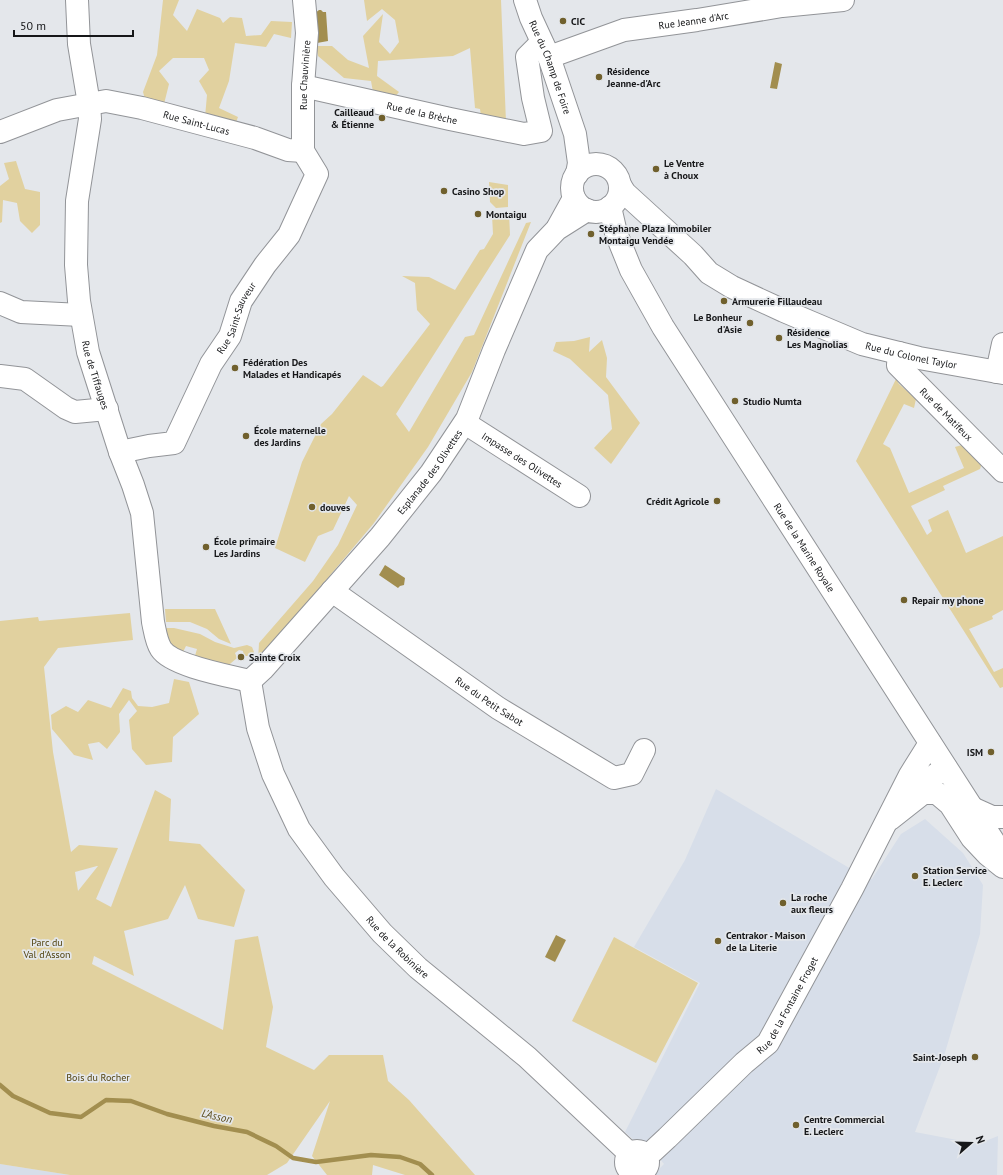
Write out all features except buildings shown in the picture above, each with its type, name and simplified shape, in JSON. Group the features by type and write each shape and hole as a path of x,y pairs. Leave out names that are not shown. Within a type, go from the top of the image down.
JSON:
{"street":[{"name":"Rue de Tiffauges","path":"77,0 79,44 90,119 77,201 76,265 81,315 88,352 120,452 142,513 155,634 161,649 172,658 187,664 250,681"},
{"name":"Rue Chauvinière","path":"303,151 303,86 307,33 304,0"},
{"name":"Rue du Champ de Foire","path":"525,0 545,50 575,134 579,163 577,174"},
{"name":"Rue Jeanne d'Arc","path":"545,50 624,30 696,20 781,3 843,0"},
{"name":"Rue de la Brèche","path":"303,86 524,134 541,131 527,57 536,48 545,50"},
{"name":"Rue Saint-Lucas","path":"0,132 57,110 106,101 142,108 255,138 288,150 303,151"},
{"name":"Rue du Champ de Foire","path":"575,134 597,164"},
{"name":"Rue Saint-Sauveur","path":"120,452 174,443 211,364 230,336 241,302 264,265 289,236 317,174 303,151"},
{"path":"597,164 604,165 615,173 618,179 600,202 572,185 577,174 582,168 597,164"},
{"name":"Rue du Colonel Taylor","path":"600,202 645,210 709,272 732,287 784,311 862,344 899,354 1000,373"},
{"name":"Esplanade des Olivettes","path":"250,681 263,670 380,537 431,473 465,424 494,350 537,250 557,229 600,202"},
{"name":"Rue de la Marine Royale","path":"600,202 616,233 631,270 663,327 1003,856"},
{"path":"0,303 21,312 81,315"},
{"path":"1000,373 1003,344"},
{"name":"Rue de Matifeux","path":"899,354 898,364 1003,471"},
{"path":"0,376 25,379 66,408 75,412 107,409"},
{"name":"Impasse des Olivettes","path":"465,424 579,496"},
{"name":"Rue du Petit Sabot","path":"332,591 498,708 614,778 632,774 644,750"},
{"name":"Rue de la Robinière","path":"250,681 258,728 273,774 299,829 334,877 382,933 418,968 527,1057 642,1164"},
{"name":"Rue de la Fontaine Froget","path":"642,1164 653,1151 744,1063 768,1043 852,889 910,775 930,743"},
{"name":"Rue de la Fontaine Froget","path":"886,822 915,788 946,768"},
{"name":"Rue de la Fontaine Froget","path":"886,822 923,793 937,793 950,804 972,838 1003,867"},
{"path":"972,808 992,817 1003,817"}],"shaded area":[{"path":"319,10 326,12 328,41 317,43 314,14"},
{"path":"775,62 782,64 777,89 770,88"},
{"path":"385,565 405,578 404,585 398,588 379,575"},
{"path":"716,789 851,869 872,879 901,834 925,819 963,853 983,885 980,934 944,1056 915,1132 978,1144 998,1136 997,1175 653,1175 664,1164 651,1148 634,1140 625,1132 700,983 634,947 685,860"},
{"path":"556,935 566,940 555,962 545,957"},
{"path":"0,1164 70,1175 0,1175"}],"green space":[{"path":"163,0 179,0 173,15 187,31 197,9 220,18 223,23 230,17 242,18 246,36 261,35 271,21 292,22 291,38 274,34 266,47 235,43 229,81 219,108 238,117 235,125 205,117 207,95 199,81 209,70 204,58 173,58 159,71 169,84 164,104 145,99 143,92 157,55"},
{"path":"364,0 501,0 506,122 481,116 480,109 475,108 470,48 453,56 378,61 377,76 399,92 394,98 373,92 371,81 344,78 318,56 316,46 332,46 348,60 369,68 363,36 383,14 379,42 390,54 399,42 395,20 382,9 367,21"},
{"path":"16,161 25,189 40,192 40,225 32,233 20,221 17,203 3,200 2,222 0,223 0,186 9,179 4,163"},
{"path":"489,182 508,185 508,207 496,208 490,202"},
{"path":"509,213 510,235 396,414 409,432 465,337 474,335 526,223 531,222 472,372 428,447 374,523 258,661 259,643 313,581 338,545 357,505 349,496 333,530 318,536 305,562 275,548 302,462 321,424 332,414 363,375 381,387 383,386 430,324 417,310 415,283 402,276 429,277 455,290 480,250 484,249 493,234 492,215"},
{"path":"590,337 589,352 602,340 607,358 606,377 640,423 611,464 594,448 612,429 608,395 570,359 553,351 556,342 574,341"},
{"path":"896,379 899,384 916,399 914,408 904,404 883,444 890,448 909,493 964,468 955,447 962,445 982,463 980,469 943,486 945,490 911,506 927,535 932,531 928,520 948,510 966,553 1003,536 1003,610 992,616 993,619 969,629 994,672 1003,668 1003,687 1000,688 856,461"},
{"path":"165,609 215,609 231,644 219,639 207,629 190,622 166,622"},
{"name":"Bois du Rocher","path":"130,613 133,640 58,648 44,667 53,752 71,852 79,845 118,848 96,899 111,907 155,790 171,799 169,841 200,844 245,890 234,927 198,919 185,885 168,919 124,931 134,976 94,956 92,964 223,1030 235,940 258,936 273,1007 266,1047 314,1070 329,1055 383,1055 388,1081 409,1100 475,1175 405,1175 373,1165 372,1175 327,1175 312,1156 330,1101 287,1163 267,1175 70,1175 0,1164 0,621 38,617 39,621","holes":["98,866 78,891 75,872"]},
{"path":"167,628 174,628 200,634 215,642 234,648 247,645 252,647 254,652 250,656 244,656 243,651 239,650 235,653 237,658 224,669 194,659 197,649 186,646 182,654 171,647 163,630"},
{"path":"174,679 189,682 199,714 173,737 172,762 146,765 132,749 129,720 137,711 129,700 119,714 120,732 107,749 99,742 88,744 93,760 74,755 52,729 51,715 66,706 78,712 88,700 111,708 123,688 131,691 132,698 138,706 152,707 169,703"},
{"path":"614,937 698,983 656,1063 572,1021"}],"waterway":[{"name":"L'Asson","path":"0,1085 13,1096 50,1113 81,1117 106,1100 131,1101 167,1114 214,1126 247,1132 276,1146 293,1158 316,1162 371,1155 400,1157 420,1164 432,1175"}],"place":[{"name":"CIC","path":"563,21"},
{"name":"Résidence Jeanne-d'Arc","path":"599,77"},
{"name":"Cailleaud & Étienne","path":"382,118"},
{"name":"Le Ventre à Choux","path":"656,169"},
{"name":"Casino Shop","path":"444,191"},
{"name":"Montaigu","path":"478,214"},
{"name":"Stéphane Plaza Immobiler Montaigu Vendée","path":"591,234"},
{"name":"Armurerie Fillaudeau","path":"724,301"},
{"name":"Le Bonheur d'Asie","path":"750,323"},
{"name":"Résidence Les Magnolias","path":"779,338"},
{"name":"Fédération Des Malades et Handicapés","path":"235,368"},
{"name":"Studio Numta","path":"735,401"},
{"name":"École maternelle des Jardins","path":"246,436"},
{"name":"Crédit Agricole","path":"717,501"},
{"name":"douves","path":"312,507"},
{"name":"École primaire Les Jardins","path":"206,547"},
{"name":"Repair my phone","path":"904,600"},
{"name":"Sainte Croix","path":"241,657"},
{"name":"ISM","path":"991,752"},
{"name":"Station Service E. Leclerc","path":"915,876"},
{"name":"La roche aux fleurs","path":"783,903"},
{"name":"Centrakor - Maison de la Literie","path":"718,941"},
{"name":"Saint-Joseph","path":"975,1057"},
{"name":"Centre Commercial E. Leclerc","path":"796,1125"}],"park label":[{"name":"Parc du Val d'Asson","path":"47,948"}]}
